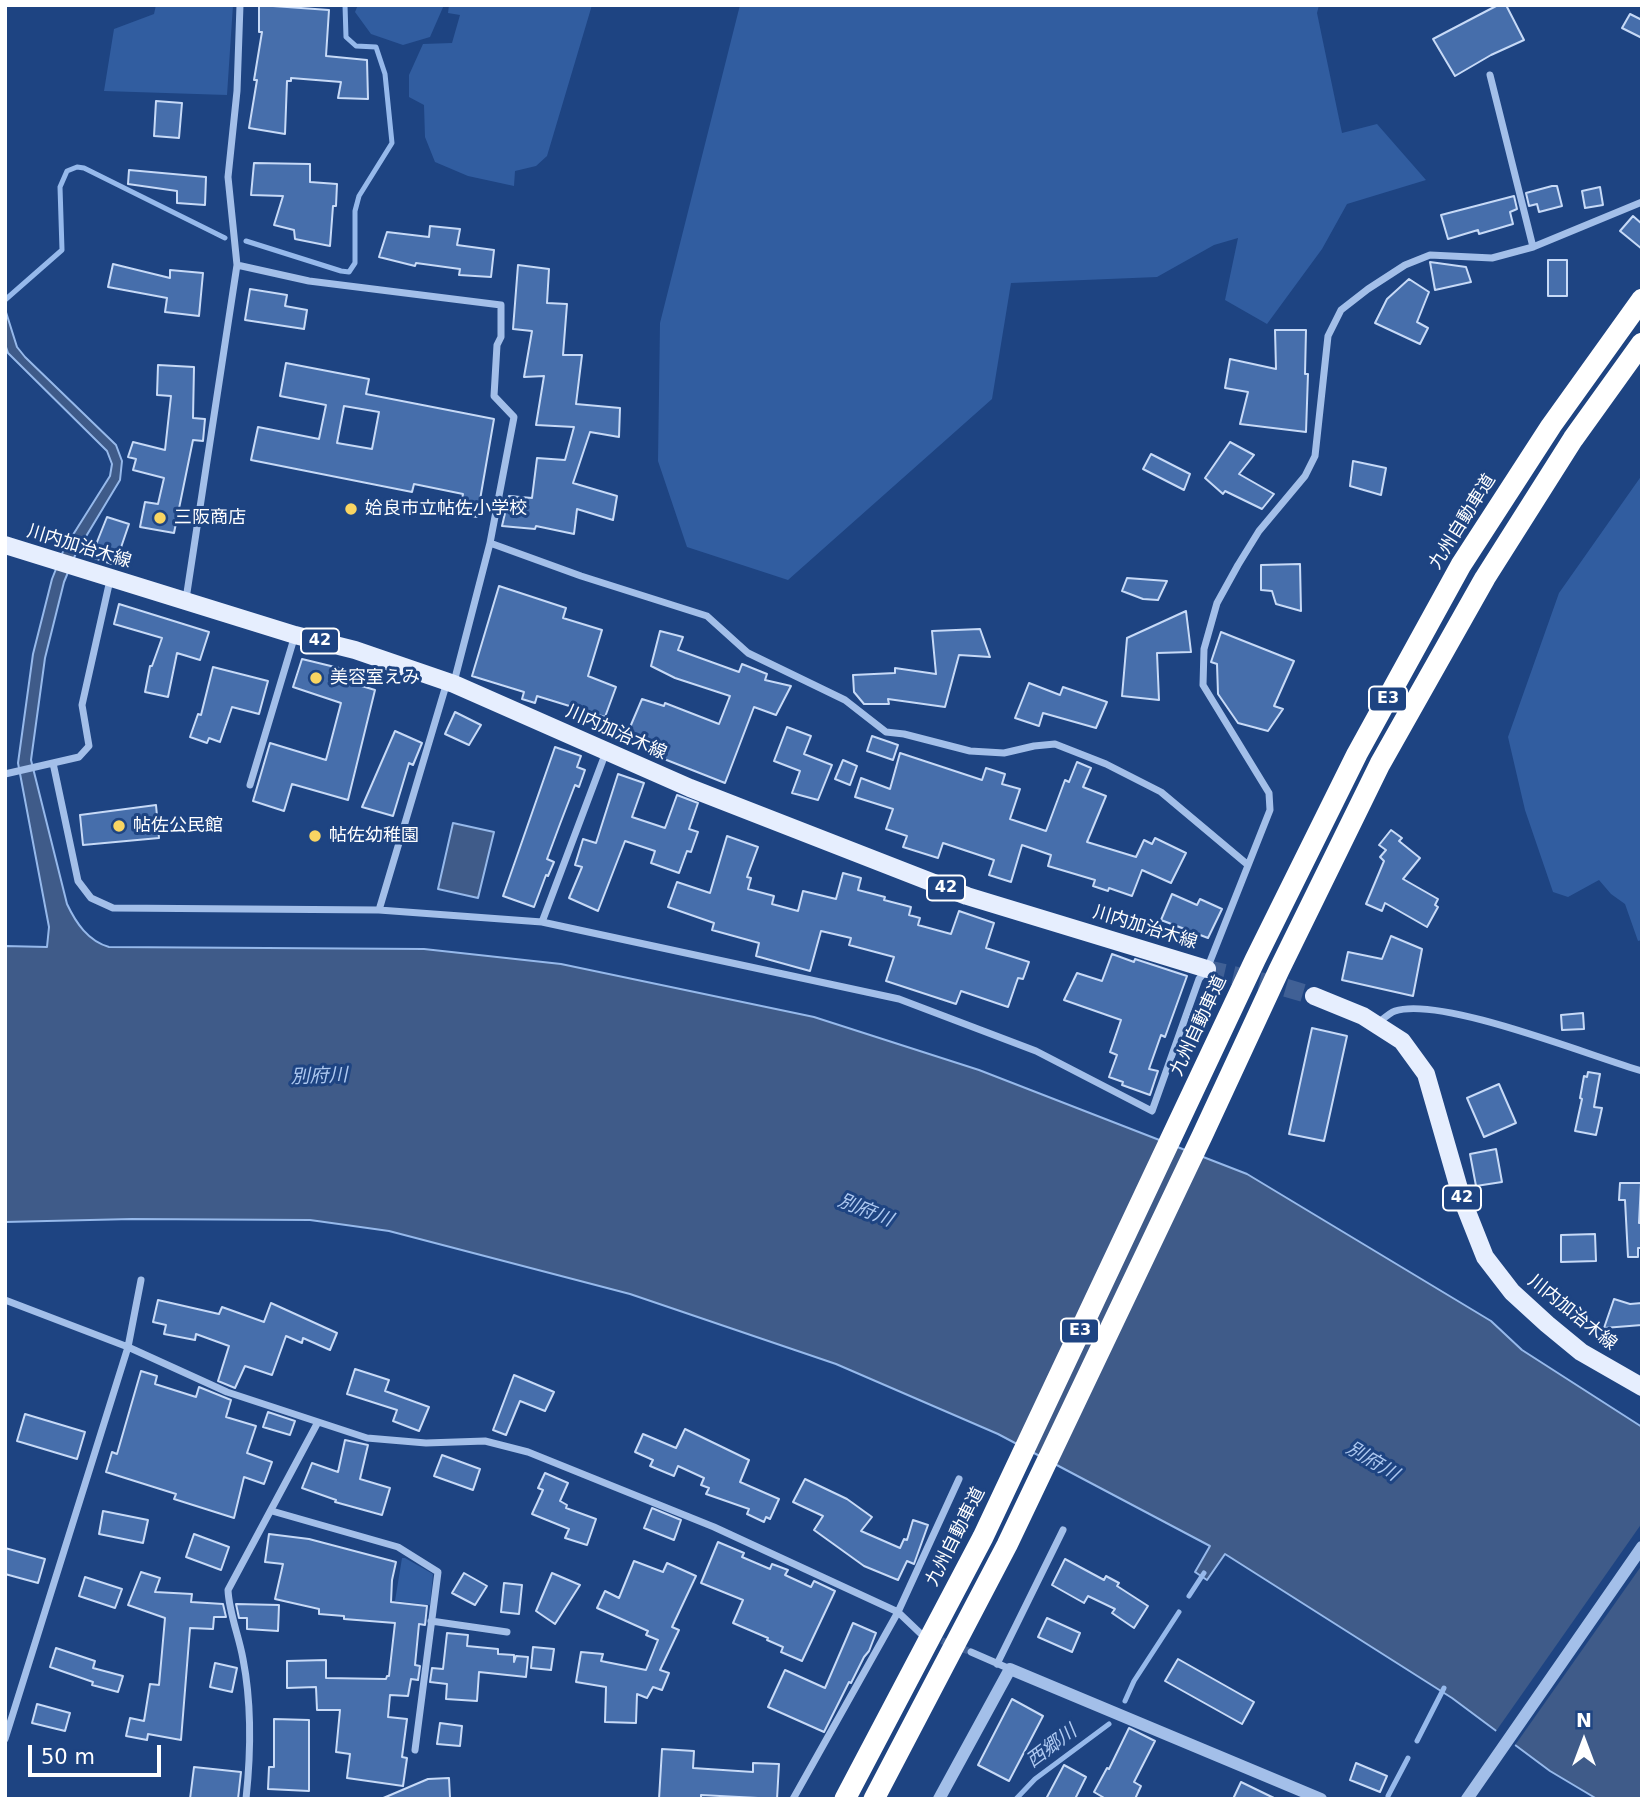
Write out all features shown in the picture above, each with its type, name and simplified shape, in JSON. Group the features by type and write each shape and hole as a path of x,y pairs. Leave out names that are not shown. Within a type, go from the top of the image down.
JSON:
{"highway":[{"name":"九州自動車道","path":"845,1799 983,1537 1255,960 1351,766 1461,565 1550,426 1642,299"},
{"name":"E3","path":"874,1799 1007,1545 1279,970 1380,764 1485,578 1573,439 1642,343"}],"main road":[{"name":"川内加治木線","path":"5,545 295,635 355,650 450,683 691,788 967,897 1208,969"},
{"name":"川内加治木線","path":"1314,996 1377,1024 1402,1041 1426,1074 1462,1199 1485,1257 1512,1292 1581,1352 1642,1387"}],"street":[{"path":"186,600 237,265 228,177 237,91 240,5"},
{"path":"1490,75 1533,247"},
{"path":"52,763 78,881 90,898 113,908 380,909 542,922 899,999 1036,1051 1152,1111 1199,979 1208,969 1270,810 1269,793 1203,685 1204,649 1217,603 1238,565 1259,531 1305,476 1315,456 1328,336 1340,310 1405,265 1430,254 1492,258 1533,247 1642,202"},
{"path":"237,265 309,281 501,305 501,337 497,345 494,396 514,417 490,543 380,909"},
{"path":"490,543 581,576 707,616 748,653 845,700 886,732 970,751 1004,753 1055,744 1106,764 1161,792 1248,865"},
{"path":"5,774 19,773 79,757 89,746 82,705 110,579"},
{"path":"250,785 295,635"},
{"path":"542,922 606,751"},
{"path":"1377,1024 1394,1011 1420,1009 1444,1012 1490,1022 1642,1071"},
{"path":"5,1740 128,1348 141,1280"},
{"path":"5,1300 128,1348 227,1392 367,1438 426,1443 485,1441 527,1452 713,1527 898,1612 920,1633"},
{"path":"246,1799 250,1717 243,1659 228,1590 318,1422"},
{"path":"793,1799 898,1612 959,1479"},
{"path":"272,1511 398,1547 438,1573 415,1750"},
{"path":"997,1664 1063,1530"},
{"path":"1467,1799 1642,1547"},
{"path":"431,1621 507,1632"},
{"path":"971,1652 1321,1799"},
{"path":"939,1799 1010,1669"}],"shaded area":[{"path":"156,5 233,5 227,95 104,91 114,29 154,14"},
{"path":"358,5 444,5 430,37 403,45 371,34 355,12"},
{"path":"449,5 592,5 547,156 536,166 515,171 514,186 468,176 435,162 425,137 424,105 409,97 409,75 423,44 452,43 460,15 448,13"},
{"path":"740,5 1319,5 1317,13 1342,133 1377,124 1426,180 1347,204 1322,249 1267,324 1225,300 1238,238 1214,245 1157,277 1011,283 992,399 788,580 687,547 658,461 660,323"},
{"path":"1642,475 1642,940 1638,941 1625,904 1611,894 1599,880 1568,897 1553,892 1525,810 1508,737 1559,593"},
{"path":"402,1558 433,1574 430,1605 395,1601"}],"water":[{"name":"別府川","path":"5,309 17,347 116,445 122,461 120,480 76,553 64,582 45,658 31,760 67,904 89,936 109,947 424,949 561,964 814,1017 979,1070 1247,1174 1491,1321 1522,1350 1642,1427 1642,1799 1597,1799 1550,1771 1452,1698 1225,1554 1207,1580 1195,1572 1210,1546 998,1434 836,1364 630,1294 389,1231 310,1220 132,1219 5,1222 5,946 47,947 49,927 18,763 33,654 52,579 64,549 110,476 112,464 107,451 8,353 5,344"},
{"path":"453,823 494,832 478,898 438,889"}],"pier":[{"path":"1642,1523 1642,1565 1513,1748 1494,1734"}],"building":[{"path":"259,5 329,10 326,56 367,60 368,99 338,98 341,82 291,78 291,81 287,81 285,134 249,128 262,32 259,32"},
{"path":"1498,5 1506,5 1524,40 1455,76 1433,39"},
{"path":"1630,14 1642,20 1642,38 1622,28"},
{"path":"156,101 182,103 179,138 154,136"},
{"path":"254,163 310,164 310,182 337,184 330,246 295,239 294,230 274,225 283,196 251,195"},
{"path":"129,170 206,177 205,205 177,203 177,191 128,184"},
{"path":"1557,186 1562,206 1539,212 1537,204 1529,206 1526,193"},
{"path":"1600,187 1603,205 1585,208 1582,191"},
{"path":"1514,196 1517,209 1510,212 1513,224 1448,239 1441,215"},
{"path":"1633,216 1642,224 1642,249 1620,231"},
{"path":"430,226 460,229 457,245 494,250 491,277 459,275 460,269 416,263 415,266 379,257 387,232 429,237"},
{"path":"1548,260 1567,260 1567,296 1548,296"},
{"path":"1430,262 1466,267 1471,282 1435,290"},
{"path":"113,264 170,278 170,270 203,273 199,316 165,312 167,298 108,287"},
{"path":"518,265 549,269 547,303 567,304 563,355 582,355 576,404 620,408 619,437 590,432 573,483 617,496 613,520 577,509 574,534 536,526 535,529 502,526 509,496 532,498 537,458 565,460 574,427 536,425 544,376 524,377 532,331 513,329"},
{"path":"1409,279 1429,292 1417,322 1428,328 1420,344 1375,323 1387,299"},
{"path":"250,289 287,295 285,306 307,310 304,329 245,320"},
{"path":"1275,330 1306,330 1306,432 1240,424 1248,392 1225,388 1230,359 1276,369"},
{"path":"286,363 369,379 366,394 494,419 477,517 459,514 463,494 414,484 412,492 251,460 258,427 319,439 326,405 280,396","holes":["344,406 379,412 372,449 337,443"]},
{"path":"158,365 194,367 193,418 205,419 203,441 193,440 174,533 140,527 145,502 158,504 164,478 133,470 136,459 128,457 133,442 165,450 171,396 157,395"},
{"path":"1230,442 1254,455 1239,474 1274,494 1262,509 1225,491 1223,494 1205,478"},
{"path":"1151,454 1190,474 1184,490 1143,469"},
{"path":"1353,461 1386,468 1381,495 1350,486"},
{"path":"107,517 129,524 115,565 91,557"},
{"path":"1300,564 1301,611 1276,604 1272,591 1261,590 1261,565"},
{"path":"1127,578 1167,581 1158,600 1143,599 1122,591"},
{"path":"499,586 566,608 563,618 602,630 588,676 616,687 605,717 537,696 535,703 522,699 524,692 472,676"},
{"path":"119,604 209,632 200,660 177,653 168,697 145,692 150,666 162,638 114,624"},
{"path":"1186,611 1191,652 1157,653 1159,700 1122,696 1127,638"},
{"path":"980,629 990,657 959,655 945,707 888,699 889,704 864,704 854,692 853,675 895,673 895,668 936,674 932,631"},
{"path":"660,631 683,637 678,650 739,672 742,664 767,674 765,680 791,686 776,715 754,707 725,783 659,757 661,752 625,739 642,699 664,706 665,703 719,724 730,696 675,678 651,666"},
{"path":"1221,632 1294,661 1274,706 1283,709 1268,731 1238,723 1218,694 1217,664 1211,662"},
{"path":"302,659 339,668 335,678 375,690 348,800 292,784 284,811 253,801 270,743 326,760 341,703 293,687"},
{"path":"213,667 268,681 259,714 232,707 220,742 209,738 207,743 190,737 198,714 201,715"},
{"path":"1029,683 1060,695 1063,687 1107,702 1096,728 1043,713 1039,726 1015,718"},
{"path":"455,712 481,725 469,745 445,734"},
{"path":"787,727 811,736 804,754 832,765 818,800 792,793 800,771 774,761"},
{"path":"395,731 422,743 413,765 409,763 393,816 362,807"},
{"path":"872,736 898,745 893,760 867,751"},
{"path":"555,747 581,756 577,767 585,770 579,787 575,785 560,824 547,859 554,862 534,907 503,896"},
{"path":"900,753 982,780 986,768 1005,774 1002,784 1020,789 1010,819 1046,831 1065,780 1069,782 1077,762 1091,768 1083,787 1106,796 1087,842 1136,857 1144,840 1152,844 1155,838 1186,853 1171,883 1142,870 1132,896 1093,886 1095,880 1048,866 1051,855 1022,845 1011,882 989,875 994,860 943,843 938,858 903,847 907,836 886,829 893,809 855,797 861,778 890,789"},
{"path":"843,760 857,766 850,785 835,779"},
{"path":"618,774 644,783 632,817 665,828 677,795 698,803 689,829 698,832 679,873 651,863 655,851 625,841 598,911 569,898 582,867 575,865 583,839 596,843"},
{"name":"帖佐公民館","path":"156,805 159,838 83,845 80,815"},
{"path":"1391,830 1402,838 1399,841 1420,858 1403,879 1438,899 1435,905 1438,907 1427,927 1385,903 1382,911 1366,904 1384,861 1380,857 1386,850 1379,845"},
{"path":"727,836 758,847 747,877 751,878 748,889 774,896 772,904 798,911 803,891 836,899 843,873 861,878 858,890 911,907 909,915 920,918 918,925 951,934 959,911 994,923 986,948 1029,962 1023,979 1018,978 1008,1007 961,991 956,1004 886,981 894,957 849,945 851,938 821,931 810,971 756,956 759,943 712,930 714,923 668,907 677,882 710,893"},
{"path":"1172,894 1197,905 1200,899 1222,909 1208,938 1161,920"},
{"path":"1391,936 1422,949 1413,996 1342,980 1348,952 1382,959"},
{"path":"1112,954 1187,976 1165,1037 1161,1035 1149,1069 1158,1071 1150,1095 1109,1077 1117,1055 1110,1052 1121,1020 1064,1000 1077,973 1102,981"},
{"path":"1583,1013 1584,1029 1562,1030 1561,1015"},
{"path":"1312,1028 1347,1036 1324,1141 1289,1134"},
{"path":"1588,1072 1600,1074 1594,1107 1602,1108 1596,1135 1575,1131 1584,1076 1587,1077"},
{"path":"1499,1084 1516,1123 1484,1137 1467,1098"},
{"path":"1496,1149 1502,1182 1476,1186 1470,1154"},
{"path":"1620,1183 1641,1183 1639,1223 1642,1223 1642,1248 1638,1248 1638,1257 1628,1257 1625,1200 1619,1200"},
{"path":"1595,1234 1596,1261 1561,1262 1561,1235"},
{"path":"1614,1299 1630,1304 1642,1303 1642,1325 1604,1328"},
{"path":"158,1300 219,1314 222,1307 264,1322 271,1303 337,1333 330,1350 303,1338 302,1343 286,1336 272,1375 245,1366 235,1388 218,1381 229,1346 196,1334 195,1340 164,1334 166,1325 153,1322"},
{"path":"355,1369 389,1380 385,1391 429,1407 419,1431 393,1421 397,1410 347,1394"},
{"path":"141,1371 157,1376 155,1384 196,1397 199,1387 231,1400 226,1417 256,1426 247,1453 272,1462 264,1484 244,1477 234,1518 174,1499 176,1494 106,1472 112,1452 117,1454"},
{"path":"514,1375 554,1392 545,1411 520,1401 506,1435 493,1430"},
{"path":"268,1412 295,1421 290,1435 263,1427"},
{"path":"25,1414 85,1432 77,1459 17,1441"},
{"path":"685,1429 749,1460 740,1482 779,1499 770,1519 766,1517 764,1522 747,1514 749,1509 706,1494 709,1488 701,1485 704,1478 678,1466 674,1476 650,1466 653,1460 635,1452 643,1434 676,1448"},
{"path":"345,1440 368,1445 360,1479 390,1488 382,1515 335,1502 336,1500 302,1488 312,1463 338,1472"},
{"path":"442,1455 480,1469 473,1490 434,1476"},
{"path":"545,1473 568,1483 560,1501 567,1505 566,1508 596,1519 587,1545 565,1538 569,1529 532,1514 543,1490 538,1488"},
{"path":"805,1479 847,1499 872,1517 861,1531 900,1548 904,1539 907,1540 913,1520 928,1525 914,1564 907,1561 898,1580 864,1566 814,1530 823,1516 793,1502"},
{"path":"652,1508 681,1520 674,1540 644,1528"},
{"path":"103,1511 148,1520 143,1543 99,1534"},
{"path":"194,1534 229,1547 221,1570 186,1557"},
{"path":"269,1534 309,1539 396,1562 391,1602 427,1606 425,1625 419,1624 415,1665 420,1666 418,1680 411,1679 408,1696 390,1695 388,1717 407,1719 402,1757 407,1758 403,1786 347,1778 350,1754 336,1752 340,1710 317,1710 316,1687 287,1688 287,1661 326,1660 326,1678 386,1679 389,1676 395,1623 319,1614 319,1609 275,1599 283,1564 265,1562"},
{"path":"718,1542 744,1553 742,1557 770,1569 772,1564 788,1570 785,1575 811,1587 814,1581 835,1591 802,1661 781,1652 783,1647 767,1640 768,1638 733,1623 743,1600 701,1583"},
{"path":"5,1548 45,1559 38,1583 5,1574"},
{"path":"1065,1559 1104,1580 1106,1576 1119,1583 1117,1586 1148,1606 1134,1628 1112,1613 1115,1609 1088,1596 1084,1603 1052,1585"},
{"path":"634,1561 663,1572 667,1563 696,1576 672,1627 679,1630 660,1670 669,1673 662,1690 653,1687 647,1698 637,1694 636,1723 605,1722 606,1687 576,1682 581,1652 603,1654 601,1661 646,1670 658,1640 646,1635 648,1631 597,1608 605,1591 619,1598"},
{"path":"141,1572 160,1578 155,1592 192,1594 191,1602 223,1604 226,1617 214,1617 213,1629 190,1628 181,1740 148,1734 147,1740 126,1736 130,1718 144,1721 150,1684 159,1685 165,1618 128,1605"},
{"path":"464,1573 487,1586 475,1605 452,1593"},
{"path":"552,1573 580,1585 555,1624 536,1611"},
{"path":"85,1577 122,1589 115,1608 79,1596"},
{"path":"504,1583 522,1585 519,1614 501,1612"},
{"path":"236,1604 279,1605 278,1631 247,1629 247,1618 239,1618"},
{"path":"1047,1618 1080,1633 1072,1652 1038,1637"},
{"path":"853,1623 876,1633 869,1651 851,1683 849,1682 824,1732 768,1707 785,1670 825,1688"},
{"path":"447,1633 468,1635 467,1646 498,1649 498,1654 514,1655 514,1662 516,1656 528,1657 526,1677 479,1672 477,1701 446,1699 447,1684 430,1682 432,1668 443,1669"},
{"path":"533,1647 554,1649 551,1670 531,1668"},
{"path":"56,1648 95,1661 93,1668 123,1676 118,1692 92,1685 93,1682 50,1667"},
{"path":"1178,1659 1254,1702 1242,1724 1165,1681"},
{"path":"215,1663 237,1668 232,1692 210,1687"},
{"path":"1012,1699 1043,1716 1009,1781 978,1765"},
{"path":"37,1704 70,1713 65,1731 32,1723"},
{"path":"274,1719 309,1720 309,1791 268,1789 269,1767 274,1767"},
{"path":"440,1723 462,1726 460,1746 437,1744"},
{"path":"1129,1728 1155,1741 1134,1782 1141,1786 1135,1799 1106,1799 1094,1792 1107,1768 1109,1769"},
{"path":"662,1749 694,1751 693,1768 753,1772 753,1763 779,1764 777,1799 701,1795 701,1799 659,1799"},
{"path":"1356,1763 1387,1776 1380,1792 1350,1780"},
{"path":"1064,1765 1086,1777 1075,1799 1046,1799"},
{"path":"194,1767 241,1772 238,1799 190,1799"},
{"path":"449,1778 450,1798 381,1799 428,1779"},
{"path":"1241,1782 1276,1799 1233,1799"}],"waterway":[{"path":"246,241 341,271 349,272 355,263 355,211 359,196 392,143 385,74 376,47 356,46 346,37 345,5"},
{"path":"5,300 62,250 60,187 67,171 77,167 84,168 225,238"},
{"path":"1189,1596 1204,1573"},
{"name":"西郷川","path":"1125,1701 1134,1681 1179,1612"},
{"path":"1417,1741 1444,1688"},
{"name":"西郷川","path":"1016,1799 1035,1779 1109,1724"},
{"path":"1388,1796 1408,1758"}],"tunnel":[{"path":"1207,969 1314,996"},
{"path":"932,1637 971,1652"}],"place":[{"name":"姶良市立帖佐小学校","path":"351,509"},
{"name":"三阪商店","path":"160,518"},
{"name":"美容室えみ","path":"316,678"},
{"name":"帖佐公民館","path":"119,826"},
{"name":"帖佐幼稚園","path":"315,836"}]}
